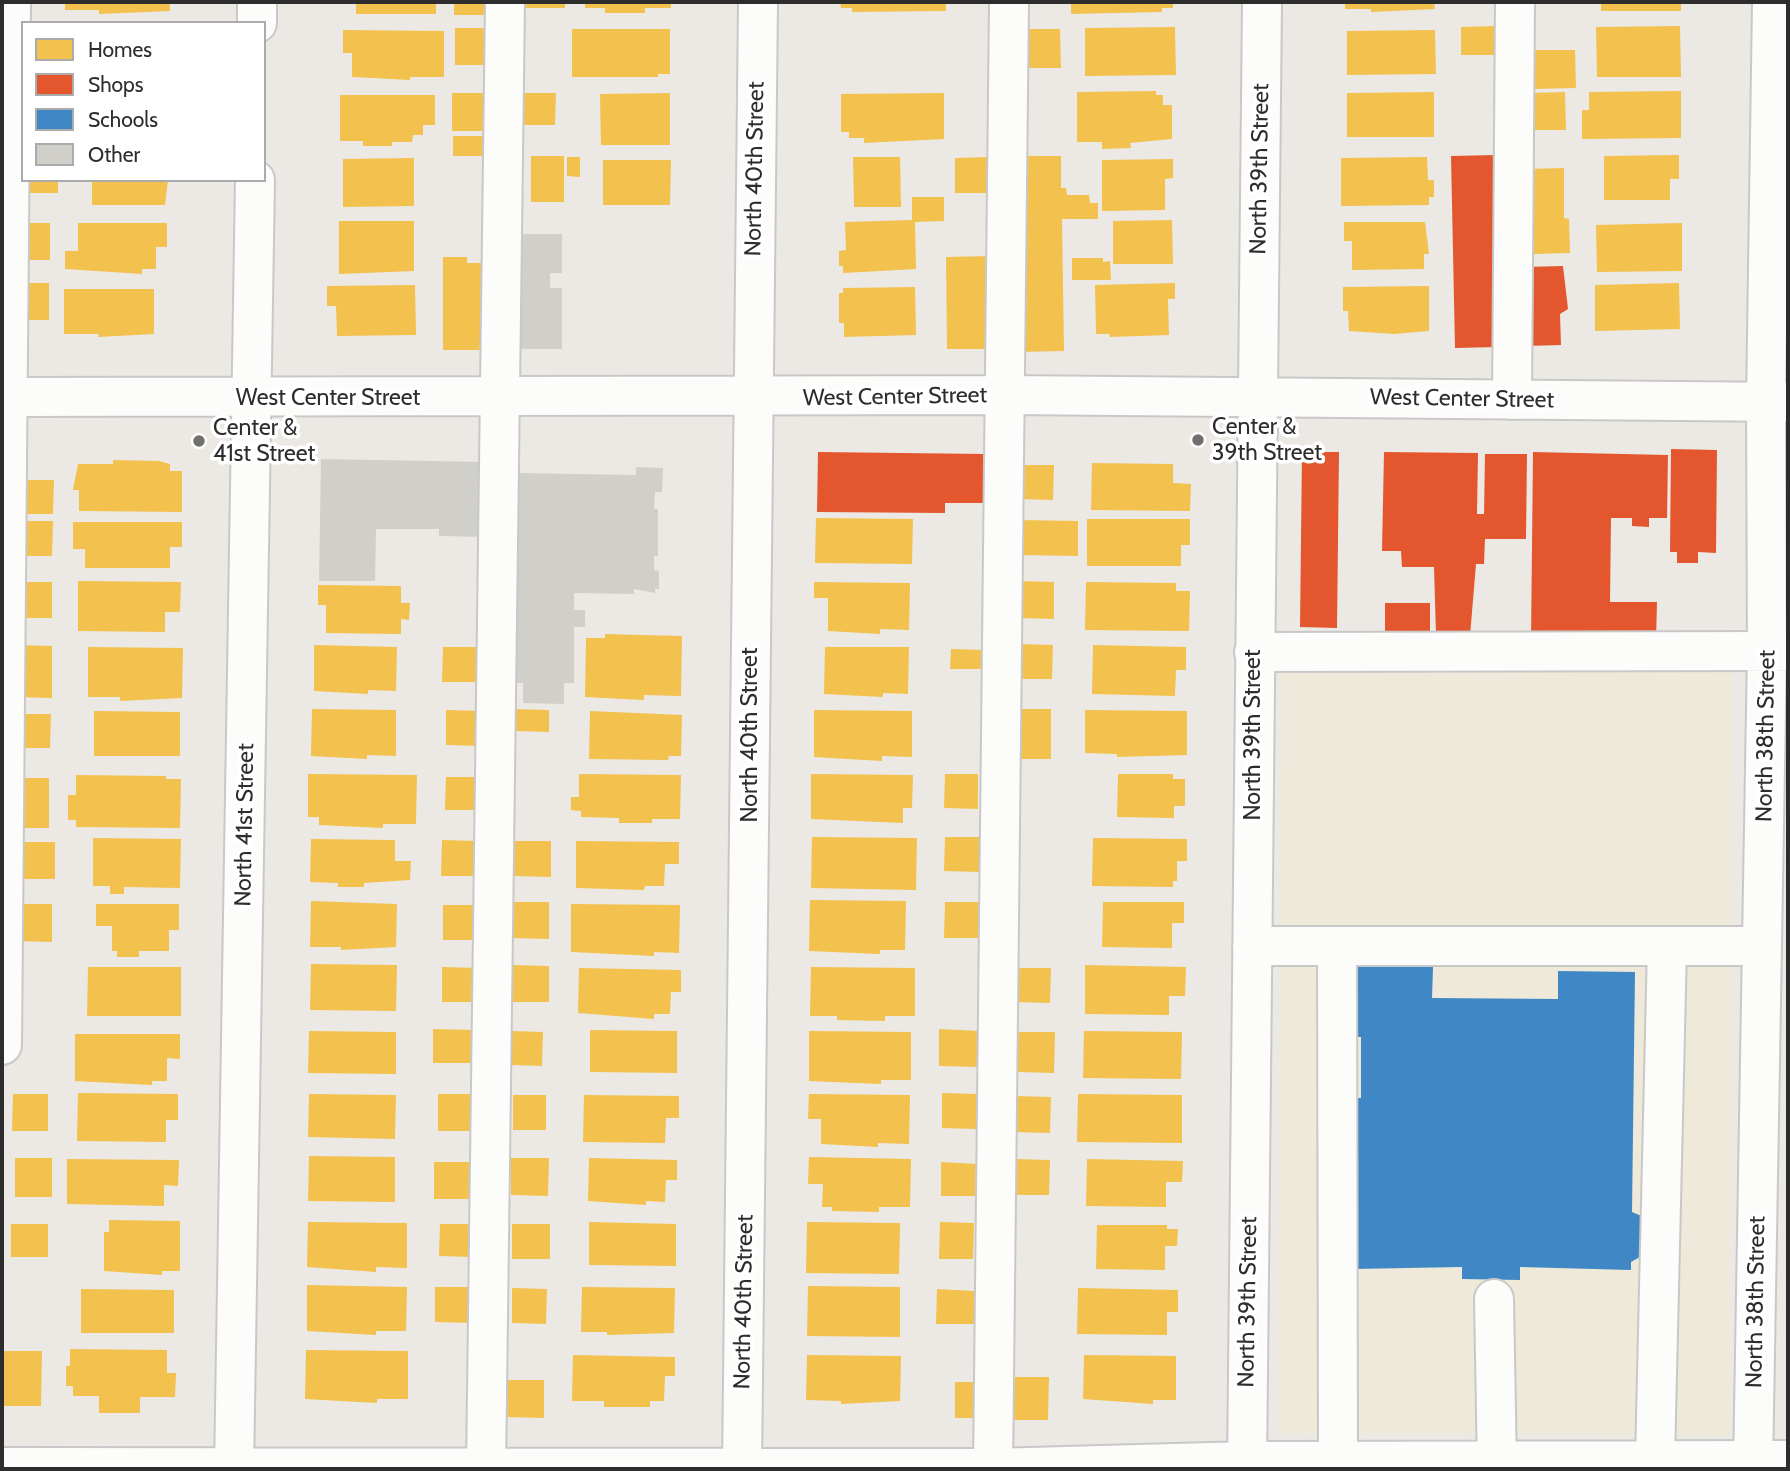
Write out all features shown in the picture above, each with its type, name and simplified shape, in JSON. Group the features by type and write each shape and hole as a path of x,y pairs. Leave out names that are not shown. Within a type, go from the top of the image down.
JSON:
{"street":[{"path":"2,1045 4,397 11,2"},
{"path":"257,2 257,21"},
{"path":"486,1468 505,2"},
{"name":"North 40th Street","path":"742,1468 758,2"},
{"path":"993,1469 1010,2"},
{"name":"North 39th Street","path":"1247,1465 1262,2"},
{"path":"1512,400 1515,2"},
{"name":"North 38th Street","path":"1765,1463 1762,946 1778,651 1772,2"},
{"name":"North 41st Street","path":"234,1468 255,182"},
{"name":"West Center Street","path":"4,397 752,398 1007,395 1777,402"},
{"path":"1254,652 1778,651"},
{"path":"1252,946 1762,946"},
{"path":"1337,946 1338,1461"},
{"path":"1656,1460 1667,946"},
{"path":"1494,1299 1497,1466"},
{"path":"2,1467 993,1469 1338,1461 1497,1466 1656,1460 1765,1463"}],"shaded area":[{"path":"1282,665 1732,666 1730,1435 1279,1433"}],"building: Homes":[{"path":"65,2 170,2 170,11 99,14 99,10 65,10"},
{"path":"356,2 436,2 436,14 356,14"},
{"path":"454,2 491,2 491,15 454,15"},
{"path":"524,2 565,2 565,8 524,8"},
{"path":"585,2 671,2 671,8 645,8 645,13 605,13 605,8 585,8"},
{"path":"840,2 946,2 946,11 852,12 852,8 841,8"},
{"path":"1071,2 1173,2 1173,8 1162,8 1162,12 1071,14"},
{"path":"1345,2 1434,2 1435,9 1371,12 1371,9 1345,9"},
{"path":"1601,2 1681,2 1681,11 1601,11"},
{"path":"1495,26 1496,55 1461,55 1461,27"},
{"path":"1680,26 1681,77 1597,77 1596,27"},
{"path":"1175,27 1176,75 1085,76 1085,28"},
{"path":"455,28 490,28 490,65 455,65"},
{"path":"572,29 670,29 670,74 658,74 658,77 572,77"},
{"path":"1027,29 1060,29 1061,68 1027,68"},
{"path":"343,30 444,31 444,77 410,77 410,80 352,77 352,53 343,53"},
{"path":"1435,30 1436,74 1347,75 1347,31"},
{"path":"1533,50 1575,50 1576,88 1534,89"},
{"path":"1156,91 1156,95 1163,95 1163,105 1172,105 1172,139 1130,143 1131,148 1102,149 1102,142 1077,142 1077,92"},
{"path":"1681,91 1681,138 1582,139 1582,110 1589,110 1589,92"},
{"path":"1434,92 1434,137 1347,137 1347,93"},
{"path":"1565,92 1566,130 1528,130 1527,93"},
{"path":"452,93 490,93 490,131 452,131"},
{"path":"524,93 556,93 555,125 524,125"},
{"path":"670,93 670,145 601,145 600,94"},
{"path":"944,93 944,139 864,143 864,138 849,138 849,132 841,132 841,94"},
{"path":"340,95 435,95 435,125 423,125 423,135 413,135 412,142 392,142 392,146 363,146 363,141 340,141"},
{"path":"453,136 489,136 489,156 453,156"},
{"path":"1679,155 1679,179 1670,179 1670,200 1604,200 1604,156"},
{"path":"531,156 564,156 564,202 531,202"},
{"path":"1023,156 1061,156 1061,188 1066,188 1067,195 1089,195 1090,203 1098,203 1098,219 1062,219 1064,351 1017,352"},
{"path":"567,157 580,157 580,177 567,176"},
{"path":"853,157 900,157 901,207 854,207"},
{"path":"988,157 988,193 955,193 955,158"},
{"path":"1427,157 1428,180 1434,180 1434,197 1429,197 1429,205 1341,206 1341,158"},
{"path":"414,158 414,206 343,207 343,159"},
{"path":"1173,159 1173,178 1165,179 1165,210 1102,211 1102,160"},
{"path":"603,160 671,160 670,205 603,205"},
{"path":"1564,168 1564,218 1569,219 1570,253 1534,254 1534,218 1526,218 1526,169"},
{"path":"23,182 58,182 58,193 23,193"},
{"path":"92,182 168,182 165,205 92,205"},
{"path":"912,197 944,197 944,221 915,222 916,269 843,273 843,266 839,266 839,251 846,250 845,222 912,220"},
{"path":"1172,220 1173,264 1113,264 1113,221"},
{"path":"339,221 414,221 414,271 339,274"},
{"path":"1344,222 1425,222 1429,254 1424,254 1424,269 1352,270 1352,241 1344,241"},
{"path":"19,223 50,223 50,260 17,260"},
{"path":"78,223 167,223 167,247 156,247 156,269 142,269 142,274 65,269 65,251 78,251"},
{"path":"1682,223 1682,271 1597,272 1596,225"},
{"path":"991,256 990,349 947,349 946,257"},
{"path":"443,257 467,257 467,263 488,263 488,350 443,350"},
{"path":"1072,258 1103,258 1103,262 1110,261 1111,280 1072,280"},
{"path":"17,283 49,283 49,320 17,320"},
{"path":"1175,283 1175,299 1168,299 1169,335 1110,337 1109,334 1096,334 1095,285"},
{"path":"1679,283 1680,329 1595,331 1595,285"},
{"path":"415,285 416,335 337,336 336,306 327,306 327,286"},
{"path":"1429,286 1429,331 1394,334 1349,331 1348,311 1343,311 1343,287"},
{"path":"915,287 916,335 844,337 844,323 839,323 839,293 843,293 843,288"},
{"path":"64,289 154,289 154,334 98,337 99,334 64,334"},
{"path":"113,460 159,461 170,464 170,471 182,471 182,512 79,511 79,490 73,490 78,464 113,464"},
{"path":"1092,463 1173,464 1173,483 1191,484 1190,511 1091,510"},
{"path":"1019,465 1054,465 1053,500 1018,499"},
{"path":"20,480 54,480 53,514 20,514"},
{"path":"816,518 913,519 912,564 815,563"},
{"path":"1087,519 1190,519 1190,545 1181,545 1181,566 1087,566"},
{"path":"1018,520 1078,521 1078,556 1018,555"},
{"path":"18,521 53,521 52,556 18,556"},
{"path":"73,522 182,522 182,547 170,547 170,568 85,568 85,549 73,549"},
{"path":"78,581 181,582 180,612 165,612 165,632 78,631"},
{"path":"1019,581 1054,582 1054,619 1019,618"},
{"path":"17,582 52,582 52,618 17,618"},
{"path":"814,582 910,583 909,630 880,629 880,634 828,631 828,598 814,598"},
{"path":"1086,582 1176,583 1176,591 1190,591 1189,631 1085,630"},
{"path":"318,585 401,586 401,603 410,603 409,620 401,619 401,634 326,633 326,605 318,605"},
{"path":"605,634 682,636 681,696 644,695 644,700 585,697 586,638 605,638"},
{"path":"1018,644 1053,645 1052,679 1018,679"},
{"path":"16,645 52,646 52,698 15,697"},
{"path":"314,645 397,647 396,691 368,690 368,694 314,691"},
{"path":"1093,645 1186,647 1186,670 1176,670 1175,696 1092,694"},
{"path":"88,647 183,648 182,698 120,701 120,697 88,697"},
{"path":"443,647 479,647 479,682 442,682"},
{"path":"825,647 909,647 908,694 883,693 883,697 824,694"},
{"path":"951,649 984,650 983,669 950,669"},
{"path":"312,709 396,710 396,756 367,755 367,759 311,756"},
{"path":"515,709 549,710 549,732 515,731"},
{"path":"1020,709 1051,709 1051,759 1016,759"},
{"path":"446,710 482,711 481,746 446,745"},
{"path":"814,710 912,711 912,757 882,756 882,761 814,757"},
{"path":"1085,710 1187,711 1187,755 1117,757 1117,754 1085,753"},
{"path":"94,711 180,712 180,756 94,756"},
{"path":"590,711 682,715 681,756 669,756 668,760 589,759"},
{"path":"17,714 51,714 50,748 17,748"},
{"path":"308,774 417,775 416,824 383,824 383,828 319,825 319,817 308,817"},
{"path":"579,774 681,775 680,819 652,819 652,823 619,823 619,818 581,817 581,811 571,810 571,797 579,797"},
{"path":"811,774 913,775 912,808 903,808 903,823 811,819"},
{"path":"945,774 978,774 978,809 944,808"},
{"path":"1118,774 1173,774 1173,779 1185,779 1185,806 1174,806 1174,818 1117,817"},
{"path":"76,775 166,776 166,779 181,779 180,828 76,827 76,820 68,820 68,795 76,795"},
{"path":"446,777 482,777 481,810 445,810"},
{"path":"14,778 49,778 49,828 14,828"},
{"path":"812,837 917,838 916,890 811,888"},
{"path":"945,837 979,837 979,872 944,871"},
{"path":"93,838 181,839 180,888 124,887 124,894 110,894 110,886 93,886"},
{"path":"1093,838 1187,839 1187,861 1177,861 1177,881 1173,881 1173,887 1092,886"},
{"path":"311,839 395,840 395,861 411,861 410,880 364,883 364,887 338,887 338,883 310,882"},
{"path":"442,840 477,841 477,876 441,876"},
{"path":"513,841 551,841 551,877 513,876"},
{"path":"576,841 679,842 679,864 665,864 664,886 645,886 644,890 576,888"},
{"path":"19,842 55,842 55,879 19,879"},
{"path":"810,900 906,901 905,950 880,950 880,954 809,951"},
{"path":"311,901 397,904 396,947 341,950 341,947 310,947"},
{"path":"513,902 549,902 549,939 512,938"},
{"path":"945,902 979,902 979,938 944,938"},
{"path":"1103,902 1184,902 1184,923 1172,923 1172,948 1102,947"},
{"path":"15,904 52,904 52,942 14,941"},
{"path":"96,904 179,904 179,930 169,930 169,951 139,951 139,957 117,957 117,951 112,951 112,926 96,926"},
{"path":"571,904 680,905 679,953 654,952 654,956 571,952"},
{"path":"443,905 479,905 478,940 443,940"},
{"path":"311,964 397,965 396,1011 310,1010"},
{"path":"513,965 549,966 549,1002 513,1002"},
{"path":"1085,965 1186,967 1185,996 1169,996 1169,1015 1085,1014"},
{"path":"88,967 181,967 181,1016 87,1016"},
{"path":"442,967 478,968 478,1002 442,1002"},
{"path":"811,967 915,968 915,1016 885,1016 885,1021 837,1020 837,1016 810,1016"},
{"path":"579,968 681,970 681,992 671,992 670,1014 654,1014 654,1019 578,1013"},
{"path":"1016,968 1051,968 1050,1003 1015,1002"},
{"path":"433,1029 476,1030 475,1063 433,1063"},
{"path":"939,1029 980,1031 980,1067 939,1066"},
{"path":"590,1030 677,1031 677,1073 590,1072"},
{"path":"309,1031 396,1032 396,1074 308,1073"},
{"path":"512,1031 543,1032 542,1066 511,1065"},
{"path":"809,1031 911,1032 911,1080 881,1080 881,1084 809,1081"},
{"path":"1084,1031 1182,1032 1181,1079 1083,1078"},
{"path":"1017,1032 1055,1032 1054,1073 1017,1072"},
{"path":"75,1034 180,1034 180,1059 167,1058 167,1081 152,1081 152,1085 75,1081"},
{"path":"78,1093 178,1094 178,1120 166,1120 166,1142 77,1141"},
{"path":"942,1093 976,1094 976,1129 942,1128"},
{"path":"13,1094 48,1094 48,1131 12,1131"},
{"path":"309,1094 396,1095 395,1139 308,1137"},
{"path":"438,1094 475,1094 475,1131 438,1131"},
{"path":"809,1094 910,1095 909,1144 878,1143 878,1147 821,1144 821,1119 808,1119"},
{"path":"1078,1094 1182,1095 1182,1143 1077,1142"},
{"path":"513,1095 546,1095 546,1130 513,1130"},
{"path":"584,1095 679,1096 679,1118 666,1118 665,1143 583,1142"},
{"path":"1014,1096 1051,1097 1050,1133 1014,1132"},
{"path":"309,1156 395,1157 395,1202 308,1201"},
{"path":"809,1157 911,1159 910,1207 879,1207 879,1212 832,1211 832,1207 822,1207 823,1184 808,1184"},
{"path":"15,1158 52,1158 52,1197 15,1197"},
{"path":"511,1158 549,1158 548,1196 511,1195"},
{"path":"589,1158 677,1160 677,1180 666,1180 665,1202 646,1201 646,1205 588,1201"},
{"path":"67,1159 179,1160 178,1186 164,1185 164,1206 67,1204"},
{"path":"1014,1159 1050,1160 1049,1195 1014,1195"},
{"path":"1087,1159 1183,1161 1182,1182 1166,1182 1166,1207 1086,1206"},
{"path":"434,1162 472,1162 471,1199 434,1199"},
{"path":"941,1162 976,1164 975,1196 941,1196"},
{"path":"109,1220 180,1221 180,1271 162,1271 162,1275 104,1271 104,1232 109,1232"},
{"path":"308,1222 407,1223 407,1268 376,1267 376,1272 307,1267"},
{"path":"589,1222 676,1224 676,1266 589,1265"},
{"path":"807,1222 900,1223 899,1274 806,1273"},
{"path":"940,1222 974,1223 973,1259 939,1259"},
{"path":"11,1224 48,1224 48,1257 11,1257"},
{"path":"440,1224 473,1224 473,1257 439,1256"},
{"path":"512,1224 550,1224 550,1259 512,1259"},
{"path":"1097,1225 1167,1225 1167,1229 1178,1229 1177,1246 1165,1246 1165,1270 1096,1269"},
{"path":"307,1285 407,1287 406,1331 376,1331 376,1335 307,1331"},
{"path":"808,1286 900,1287 900,1337 807,1336"},
{"path":"435,1287 472,1287 472,1323 435,1322"},
{"path":"582,1287 675,1288 674,1333 607,1335 607,1332 581,1332"},
{"path":"512,1288 547,1289 546,1324 512,1323"},
{"path":"1078,1288 1178,1290 1178,1312 1167,1312 1167,1335 1077,1334"},
{"path":"81,1289 174,1290 174,1333 81,1333"},
{"path":"937,1289 974,1291 974,1324 936,1324"},
{"path":"70,1349 167,1350 167,1373 176,1373 175,1397 140,1397 140,1413 99,1413 99,1396 73,1396 73,1386 66,1386 66,1366 70,1366"},
{"path":"306,1350 408,1351 408,1399 377,1399 377,1403 305,1399"},
{"path":"4,1351 42,1351 41,1406 3,1406"},
{"path":"573,1355 675,1357 675,1376 665,1376 664,1401 650,1401 650,1407 604,1407 604,1401 572,1401"},
{"path":"807,1355 901,1356 900,1401 841,1404 841,1401 806,1400"},
{"path":"1084,1355 1176,1356 1176,1400 1153,1400 1153,1404 1083,1399"},
{"path":"1013,1377 1049,1377 1048,1420 1012,1420"},
{"path":"505,1380 544,1380 544,1418 505,1417"},
{"path":"955,1382 978,1382 978,1418 955,1418"}],"building: Shops":[{"path":"1496,155 1498,347 1455,348 1451,156"},
{"path":"1563,266 1568,309 1560,314 1561,345 1526,346 1525,267"},
{"path":"1671,449 1717,450 1716,553 1698,552 1698,563 1677,563 1677,552 1670,552"},
{"path":"818,452 985,454 985,503 945,503 945,513 817,512"},
{"path":"1302,452 1339,452 1337,628 1300,627"},
{"path":"1384,452 1478,453 1477,514 1484,514 1485,454 1527,454 1526,539 1485,539 1484,564 1476,564 1470,636 1436,635 1434,567 1402,567 1401,551 1382,551"},
{"path":"1533,452 1668,455 1667,518 1649,518 1649,527 1632,526 1632,518 1611,518 1610,602 1657,602 1656,641 1531,640"},
{"path":"1385,603 1430,603 1430,636 1385,635"}],"building: Schools":[{"path":"1355,966 1433,967 1432,998 1558,999 1558,971 1635,972 1632,1212 1644,1217 1647,1253 1631,1262 1631,1270 1520,1267 1520,1280 1462,1279 1462,1267 1352,1269 1353,1200 1358,1200 1356,1098 1361,1098 1361,1037 1354,1037"}],"building: Other":[{"path":"518,234 562,234 562,273 550,273 550,288 562,288 562,349 518,349"},
{"path":"321,459 486,462 485,537 439,536 439,529 376,529 375,581 319,581"},
{"path":"636,467 663,468 662,492 655,492 654,509 658,509 658,556 654,556 654,570 659,571 659,589 655,589 655,593 634,589 634,594 574,593 574,610 585,610 585,627 574,627 574,683 564,683 564,704 523,703 523,683 513,683 516,473 636,475"}],"place":[{"name":"Center & 39th Street","path":"1198,440"},
{"name":"Center & 41st Street","path":"199,441"}]}
